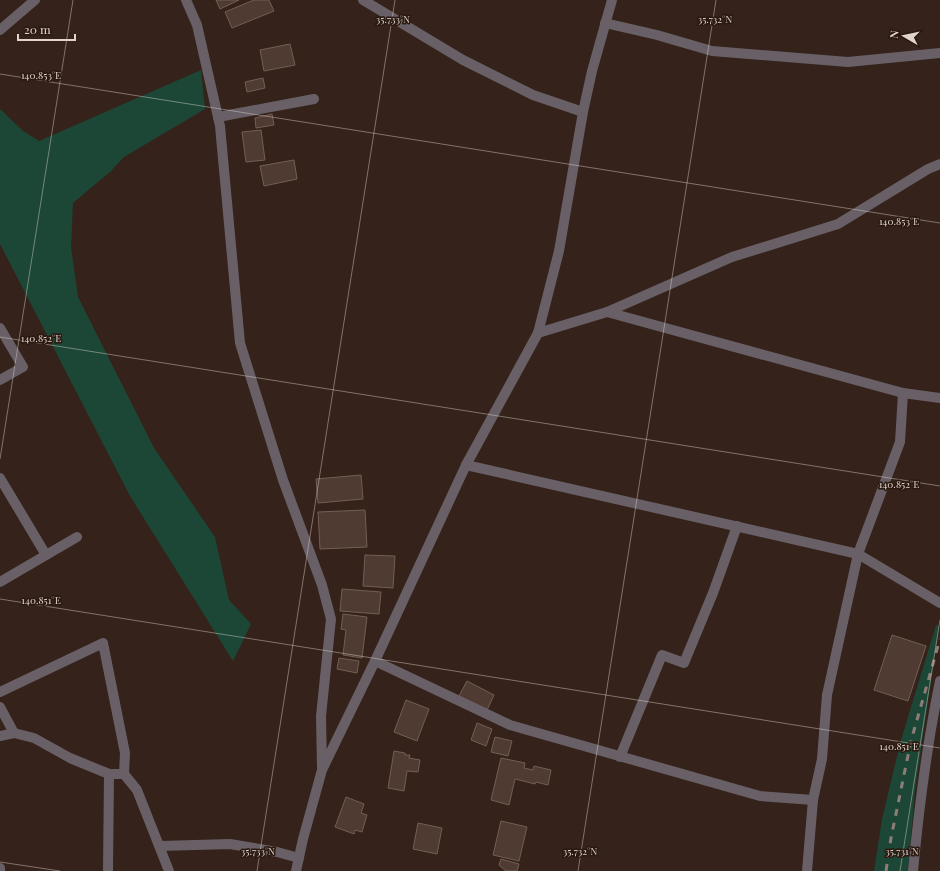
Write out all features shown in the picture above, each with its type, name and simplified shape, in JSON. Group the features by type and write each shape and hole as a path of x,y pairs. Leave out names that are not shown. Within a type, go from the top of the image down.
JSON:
{"street":[{"path":"0,30 35,0"},
{"path":"186,0 197,25 220,126 240,343 282,480 322,585 331,618 321,716 322,770"},
{"path":"363,0 463,60 533,95 583,112"},
{"path":"296,871 322,770 375,661 466,464 538,333 559,251 583,112 592,71 612,0"},
{"path":"605,23 657,35 712,51 848,62 940,53"},
{"path":"218,118 314,99"},
{"path":"538,333 607,312 732,257 838,224 928,169 940,164"},
{"path":"607,312 903,393 940,398"},
{"path":"0,328 23,367 0,380"},
{"path":"807,871 813,800 822,759 826,695 858,554 900,442 903,393"},
{"path":"466,464 858,554 940,603"},
{"path":"0,478 46,555"},
{"path":"620,757 662,655 684,663 713,593 737,526"},
{"path":"0,582 77,537"},
{"path":"0,692 103,643 125,753 124,774 137,790 169,871"},
{"path":"375,661 510,725 760,796 813,800"},
{"path":"913,871 921,792 930,730 940,681"},
{"path":"0,707 14,732"},
{"path":"0,736 14,732 34,738 70,758 109,774 124,774"},
{"path":"108,871 109,774"},
{"path":"160,846 230,844 277,852 299,858"}],"green space":[{"path":"201,70 205,109 124,157 111,171 73,203 71,247 78,297 154,448 215,537 229,600 251,624 233,661 130,496 0,244 0,109 23,131 39,141"},
{"path":"936,625 939,626 915,790 908,871 874,871 882,819 901,740"}],"building":[{"path":"216,0 239,0 220,9"},
{"path":"254,0 269,0 274,11 232,28 225,12"},
{"path":"290,44 295,65 264,71 260,50"},
{"path":"263,78 265,88 247,92 245,82"},
{"path":"272,114 274,125 256,128 255,118"},
{"path":"261,130 265,160 246,162 242,132"},
{"path":"294,160 297,179 264,186 260,166"},
{"path":"361,475 363,499 318,503 316,479"},
{"path":"365,510 367,547 320,549 318,512"},
{"path":"365,555 395,556 393,588 363,586"},
{"path":"342,589 381,592 379,614 340,611"},
{"path":"343,614 367,617 362,658 343,655 346,630 341,629"},
{"path":"892,635 926,646 908,701 874,690"},
{"path":"339,658 359,661 357,673 337,669"},
{"path":"467,681 494,695 487,710 459,696"},
{"path":"406,700 429,709 417,741 394,732"},
{"path":"477,723 492,729 486,746 471,740"},
{"path":"495,737 512,741 508,756 491,752"},
{"path":"394,751 405,753 405,755 410,755 409,758 420,760 418,772 407,771 404,791 388,788"},
{"path":"501,758 525,763 524,768 533,770 534,766 551,770 548,785 536,782 535,784 515,779 509,805 491,800"},
{"path":"346,797 364,804 361,813 367,815 362,832 355,830 354,834 335,827"},
{"path":"501,821 527,827 519,861 493,855"},
{"path":"418,823 442,828 437,854 413,849"},
{"path":"501,859 519,864 517,871 506,871 499,865"}],"railway":[{"path":"886,871 891,838 911,741 940,639"}]}
